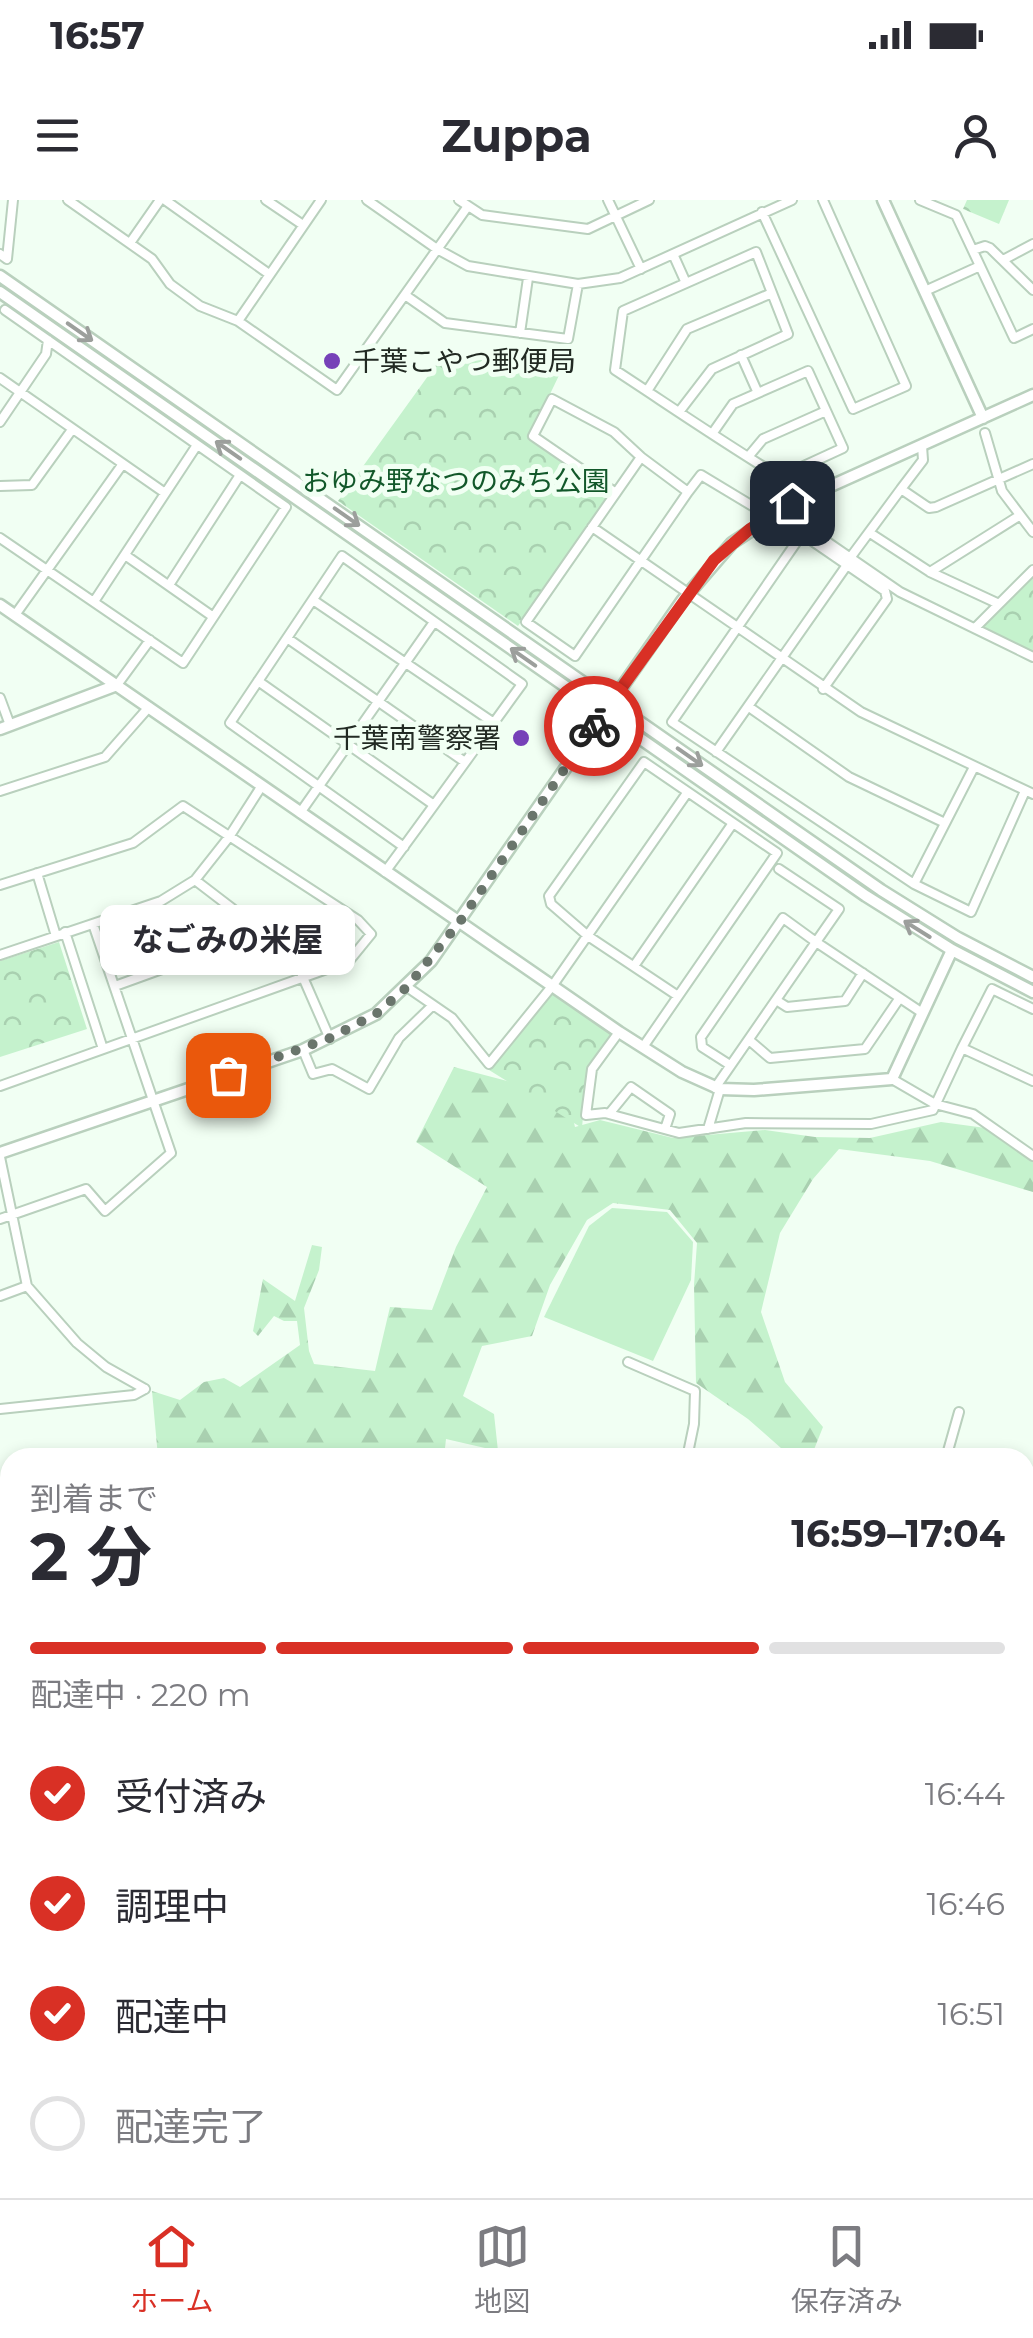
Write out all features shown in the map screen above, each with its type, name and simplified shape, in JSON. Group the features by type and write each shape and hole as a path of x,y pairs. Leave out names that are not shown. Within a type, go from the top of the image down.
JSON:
{"street":[{"path":"0,254 7,259 13,200"},
{"path":"68,200 152,259 170,284 200,306 238,320 337,390 468,206"},
{"path":"130,243 162,200 269,274"},
{"path":"266,200 302,225"},
{"path":"238,320 321,200"},
{"path":"367,200 468,266 578,284 620,278 792,200"},
{"path":"459,200 482,215 588,228 649,200"},
{"path":"608,200 641,269"},
{"path":"762,212 852,409 906,386 823,200"},
{"path":"883,200 983,418"},
{"path":"920,200 956,215 1014,338 1033,329"},
{"path":"1003,260 1033,244"},
{"path":"973,250 985,246 1033,290"},
{"path":"679,412 712,368 788,334 756,252 622,311 615,370 748,458 780,477 843,448 808,371"},
{"path":"673,254 686,283"},
{"path":"925,291 980,266"},
{"path":"0,276 866,896 952,950 1033,992"},
{"path":"520,333 528,278"},
{"path":"405,295 445,323 568,339 578,284"},
{"path":"0,292 6,310 286,507 182,662 0,538"},
{"path":"647,391 687,329 772,292"},
{"path":"6,310 881,890 958,938 1033,977"},
{"path":"0,422 46,354 48,340"},
{"path":"741,355 757,391"},
{"path":"712,434 733,404 831,362"},
{"path":"0,378 165,493"},
{"path":"0,1410 134,1396 145,1389 106,1367 76,1343 27,1286 5,1217 0,1155 303,1050 376,1014 407,987 459,923 606,707 688,593 732,543 770,516 1033,395"},
{"path":"616,492 533,436 552,399 614,432 641,458 688,492"},
{"path":"748,458 763,439 826,411"},
{"path":"0,486 32,485 72,430"},
{"path":"985,433 998,480 1033,532"},
{"path":"95,600 197,444"},
{"path":"716,752 923,460 922,446"},
{"path":"641,458 526,622 575,656 701,475 770,516"},
{"path":"901,489 929,508 936,508 1033,464"},
{"path":"15,615 122,465"},
{"path":"169,585 240,475"},
{"path":"930,572 1019,516"},
{"path":"791,517 886,590 887,599 823,689"},
{"path":"592,527 688,593 737,629 823,689 861,712 1029,792 971,912 914,884 672,722 737,629 802,534 900,592 1033,657"},
{"path":"870,533 930,572 998,604"},
{"path":"125,555 212,616"},
{"path":"385,872 404,847 522,684 342,556 230,722 404,847"},
{"path":"974,628 1033,570"},
{"path":"313,600 494,723"},
{"path":"0,604 300,814 682,1072 718,1088 764,1089 892,1079 935,1104 973,1114 1033,1156"},
{"path":"300,814 434,622"},
{"path":"287,638 465,762"},
{"path":"0,698 5,727 117,685 150,640"},
{"path":"258,681 434,805"},
{"path":"0,791 105,757 149,707"},
{"path":"749,707 849,777 946,823"},
{"path":"643,1047 777,853 644,762 549,896 551,904 588,936 678,996"},
{"path":"914,884 974,766"},
{"path":"0,954 161,901 194,880 261,786"},
{"path":"407,987 452,1018 488,1064 553,985 688,793"},
{"path":"0,885 132,842 184,806 358,920 372,934 350,961 0,1086"},
{"path":"634,966 733,824"},
{"path":"708,1130 718,1088 730,1065 838,910 779,869"},
{"path":"38,873 103,1049"},
{"path":"194,880 242,916 288,943 330,1038"},
{"path":"115,986 220,948 242,916"},
{"path":"730,1065 702,1047 701,1036 783,918 920,1012"},
{"path":"5,1217 86,1188 105,1210 171,1153 93,924"},
{"path":"892,1079 952,950"},
{"path":"776,1000 787,1007 845,1001 863,973"},
{"path":"619,1032 592,1070 586,1115 609,1114 679,1134 746,1124 871,1124 932,1110 992,988 1033,1009"},
{"path":"748,1040 770,1058 865,1050 900,1000"},
{"path":"303,1050 313,1074 332,1068 370,1089 398,1038 432,1006"},
{"path":"962,1048 1033,1081"},
{"path":"609,1114 631,1087 670,1114 666,1130"},
{"path":"0,1296 27,1286"},
{"path":"628,1362 695,1390 689,1448"},
{"path":"949,1448 959,1412"}],"green space":[{"path":"967,200 1009,200 999,224 963,209"},
{"name":"おゆみ野なつのみち公園","path":"446,351 563,367 529,438 610,494 518,626 338,501"},
{"path":"1033,576 1033,653 980,626"},
{"path":"59,942 87,1029 0,1057 0,961"},
{"path":"551,993 612,1035 587,1071 582,1128 489,1070"},
{"path":"454,1067 511,1082 570,1106 575,1127 600,1120 673,1138 765,1130 815,1137 870,1138 941,1122 993,1129 1033,1159 1033,1192 930,1161 839,1149 813,1179 780,1233 761,1312 785,1382 823,1427 815,1448 781,1448 748,1419 696,1383 697,1243 670,1210 613,1203 587,1220 550,1285 532,1336 482,1346 463,1396 494,1414 498,1448 446,1439 445,1448 157,1448 152,1391 180,1400 204,1382 224,1378 240,1387 300,1345 297,1321 274,1316 258,1336 253,1331 263,1279 295,1301 312,1245 322,1247 319,1270 304,1308 314,1364 375,1371 390,1307 432,1310 456,1247 487,1187 416,1142"},
{"path":"612,1208 667,1212 693,1242 691,1280 653,1361 544,1317 589,1226"}],"way so far":[{"path":"228,1075 330,1038 376,1014 395,999 431,962 594,726"}],"place":[{"name":"千葉こやつ郵便局","path":"332,361"},
{"name":"千葉南警察署","path":"521,738"},
{"name":"なごみの米屋","path":"228,1075"}],"route":[{"path":"594,726 714,560 750,529 792,503"}]}
